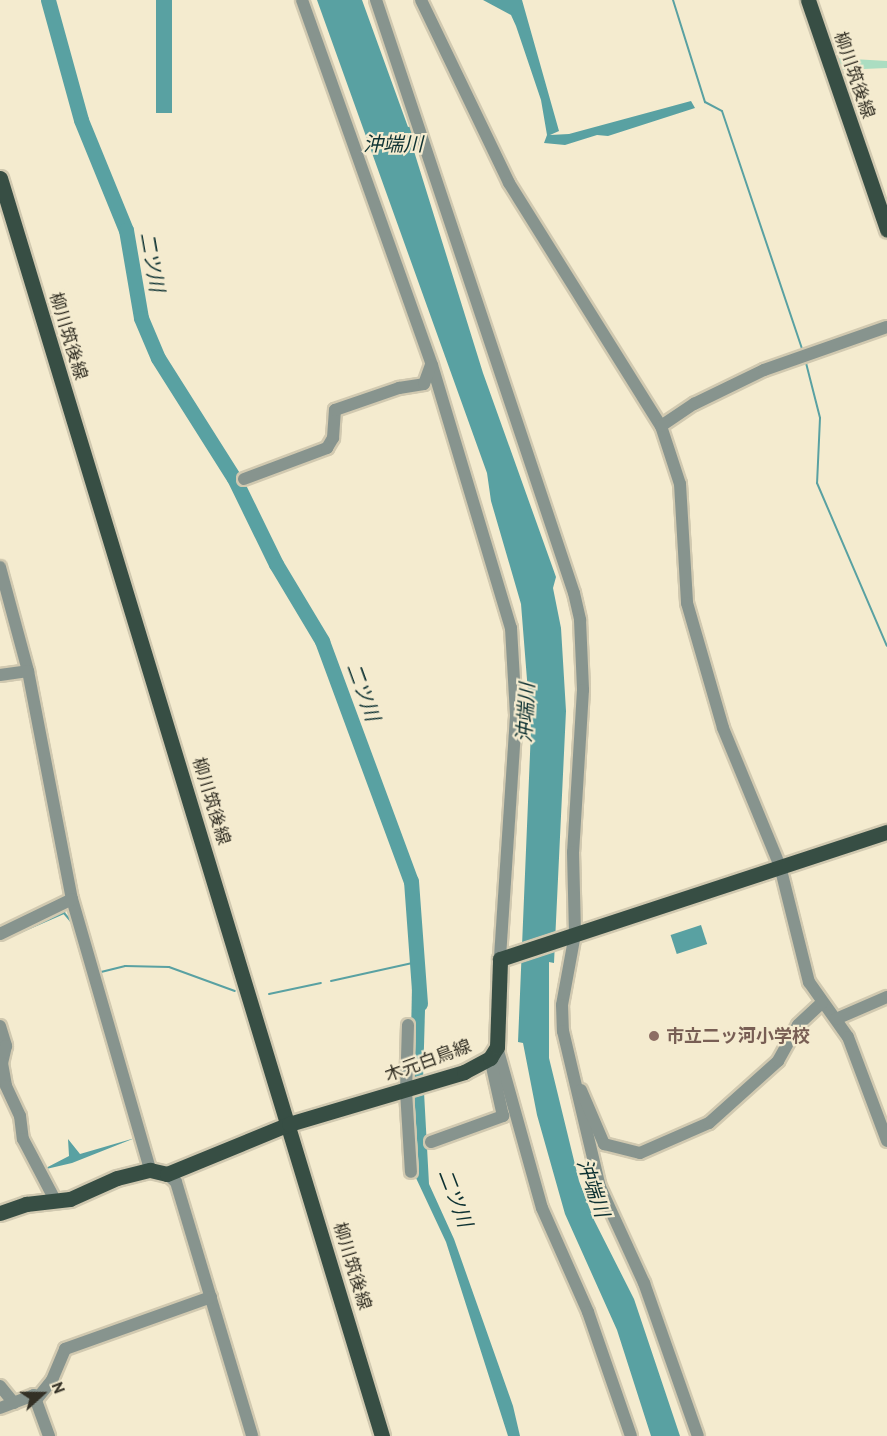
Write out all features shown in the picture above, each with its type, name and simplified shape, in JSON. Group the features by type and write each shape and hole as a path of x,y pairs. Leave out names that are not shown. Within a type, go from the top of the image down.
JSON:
{"main road":[{"name":"柳川筑後線","path":"808,0 887,230"},
{"name":"柳川筑後線","path":"0,178 382,1436"},
{"path":"504,958 887,832"},
{"name":"木元白鳥線","path":"167,1174 289,1124 426,1084 493,1053 504,958"},
{"path":"0,1213 55,1200 70,1199 117,1178 150,1170 167,1174"}],"street":[{"path":"302,0 432,365 511,628 516,716 504,958"},
{"path":"376,0 574,593 580,620 582,690 571,935 562,1005 570,1062 600,1187 644,1282 698,1436"},
{"path":"421,0 509,183 661,426 680,484 684,572 692,623 731,752 780,866 801,958 828,1011 848,1037 887,1141"},
{"path":"661,426 694,404 764,370 887,327"},
{"path":"244,479 327,448 333,438 335,411 399,388 424,384 428,368 432,365"},
{"path":"0,567 28,671 72,899 150,1170"},
{"path":"0,675 28,671"},
{"path":"0,934 72,899"},
{"path":"570,1062 604,1144 640,1153 709,1123 778,1061 798,1025 828,1011 887,997"},
{"path":"408,1025 407,1091 411,1172"},
{"path":"0,1026 6,1046 2,1063 6,1086 20,1116 23,1139 35,1168 51,1186 55,1200"},
{"path":"431,1142 503,1116 493,1053"},
{"path":"493,1053 542,1208 588,1312 631,1436"},
{"path":"167,1174 176,1182 252,1436"},
{"path":"36,1400 52,1380 65,1349 211,1297"},
{"path":"0,1386 14,1403"},
{"path":"0,1408 34,1395 49,1436"}],"green space":[{"path":"836,58 887,61 887,68 839,70"}],"water":[{"path":"156,0 172,0 172,113 156,113"},
{"name":"沖端川","path":"317,0 362,0 408,127 412,126 413,148 483,373 556,577 553,588 561,628 566,711 554,963 549,962 549,1058 579,1181 594,1220 634,1299 680,1436 651,1436 617,1330 565,1214 537,1115 523,1043 518,1042 531,730 521,604 491,501 487,473"},
{"path":"483,0 522,0 559,131 550,135 569,134 691,101 695,108 608,136 597,135 565,145 544,143 547,135 541,100 516,26 511,15"},
{"path":"701,925 707,944 677,954 671,935"},
{"path":"412,986 424,986 425,1010 423,1081 410,1086"},
{"path":"424,1092 429,1184 454,1239 513,1406 520,1436 508,1436 446,1242 416,1178 412,1097"},
{"path":"135,1138 72,1163 42,1170 69,1156 68,1139 80,1154"}],"waterway":[{"name":"二ツ川","path":"48,0 81,120 126,230 141,318 158,358 234,478 276,564 322,641 411,881 420,1004"},
{"path":"673,0 705,102 722,111 803,352"},
{"path":"805,359 820,418 817,483 887,646"},
{"path":"2,940 64,913 74,925"},
{"path":"331,981 417,962"},
{"path":"101,972 125,966 169,967 235,991"},
{"path":"269,994 321,983"}],"place":[{"name":"市立二ッ河小学校","path":"654,1036"}]}
